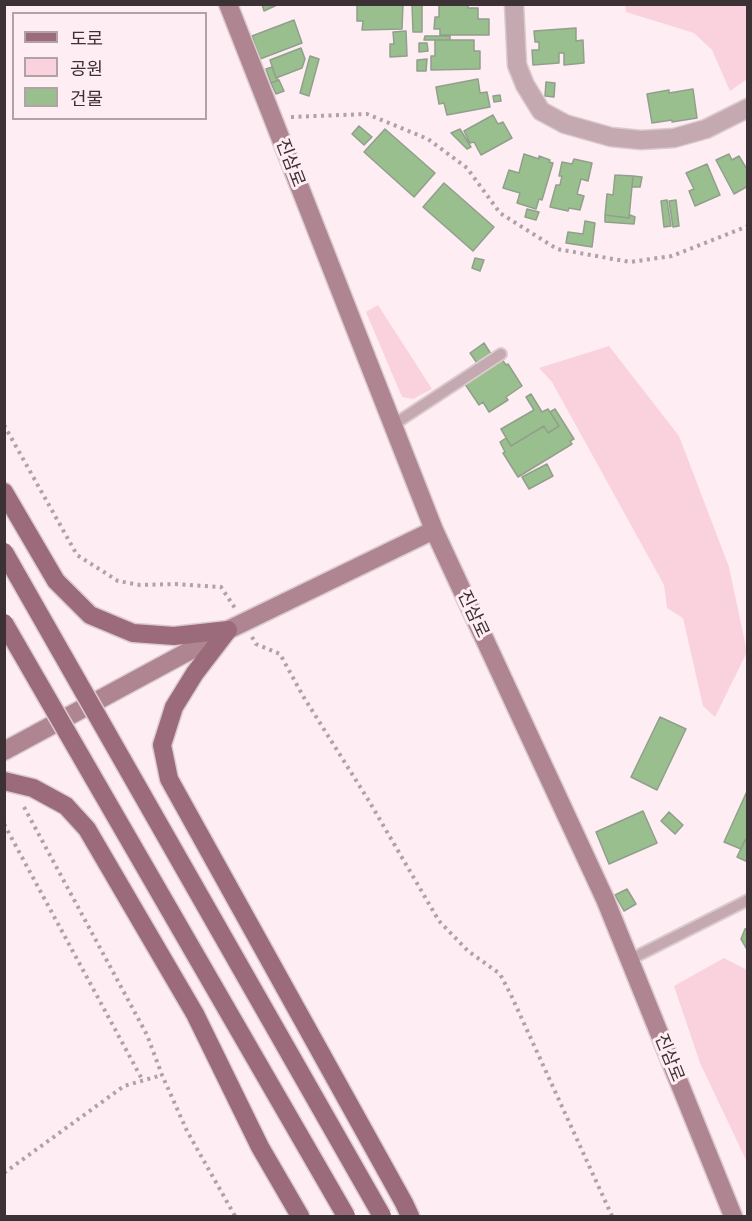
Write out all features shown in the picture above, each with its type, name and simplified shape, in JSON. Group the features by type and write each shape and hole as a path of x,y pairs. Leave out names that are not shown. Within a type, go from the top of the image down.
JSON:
{"main road":[{"path":"4,492 56,581 90,615 133,633 174,636 236,627"},
{"path":"4,552 382,1216"},
{"path":"4,623 346,1216"},
{"path":"236,627 195,673 174,707 162,746 169,779 410,1216"},
{"path":"8,782 33,788 66,806 87,829 195,1014 260,1147 300,1216"}],"street":[{"name":"진삼로","path":"228,4 434,530 605,899 733,1216"},
{"path":"514,4 517,65 525,85 541,111 565,124 611,137 641,140 674,138 706,129 747,108"},
{"path":"4,751 236,627 434,530"}],"lane":[{"path":"393,425 501,354"},
{"path":"629,960 747,900"}],"path":[{"path":"272,117 367,114 428,139 467,168 500,213 557,249 630,262 672,256 747,226"},
{"path":"4,425 76,555 118,581 141,585 175,584 221,587 236,627 256,644 280,654 439,921 468,951 500,974 612,1216"},
{"path":"8,782 147,1035 187,1131 234,1216"},
{"path":"4,824 143,1081"},
{"path":"4,1173 124,1086 162,1075"}],"green space":[{"path":"625,5 747,5 747,79 730,91 712,50 694,33 626,12"},
{"path":"378,305 432,389 413,399 402,397 366,312"},
{"path":"609,346 679,436 729,567 747,652 715,717 703,706 683,618 667,608 664,585 552,382 539,368"},
{"path":"724,958 747,970 747,1162 700,1063 674,986"}],"building":[{"path":"262,4 279,4 264,11"},
{"path":"357,4 403,4 402,29 362,30 363,21 357,21"},
{"path":"412,4 422,4 422,32 413,32"},
{"path":"439,4 468,4 468,8 478,8 478,19 489,19 489,35 440,35 440,29 434,29 435,17 439,17"},
{"path":"294,20 302,43 260,59 252,36"},
{"path":"576,28 576,41 583,40 584,63 564,65 564,53 559,53 559,63 533,65 532,50 539,50 539,42 535,42 534,31"},
{"path":"406,31 407,56 390,57 390,44 394,44 393,32"},
{"path":"425,36 450,36 450,40 424,40"},
{"path":"435,40 474,40 474,51 480,51 480,69 431,70 431,56 435,56"},
{"path":"419,43 427,43 428,51 419,52"},
{"path":"301,48 305,59 302,68 276,78 270,60"},
{"path":"310,56 319,59 309,96 300,93"},
{"path":"427,59 426,71 417,71 417,60"},
{"path":"272,67 279,80 271,83 266,69"},
{"path":"478,79 480,93 487,92 490,107 447,115 444,103 439,104 436,87"},
{"path":"279,80 284,91 276,94 271,83"},
{"path":"546,82 555,83 554,97 545,96"},
{"path":"693,89 697,118 652,123 647,94"},
{"path":"500,95 501,101 494,102 493,96"},
{"path":"493,115 498,124 503,122 512,138 481,155 474,142 470,143 464,131"},
{"path":"359,126 372,137 364,145 352,134"},
{"path":"385,129 435,173 414,197 364,152"},
{"path":"460,129 471,147 467,149 451,133"},
{"path":"524,154 539,159 539,156 553,163 542,200 539,199 536,209 517,203 520,193 503,188 509,170 519,173"},
{"path":"729,154 732,160 739,156 748,171 748,186 734,194 716,160"},
{"path":"574,159 592,163 588,181 581,179 577,194 584,196 580,210 569,208 568,211 550,207 556,185 560,185 562,162 572,164"},
{"path":"707,164 720,195 695,206 689,191 694,189 686,173"},
{"path":"615,175 633,176 629,218 605,215 607,194 613,195"},
{"path":"633,176 642,177 640,187 632,187"},
{"path":"444,183 494,227 473,251 423,207"},
{"path":"667,200 671,226 664,227 661,201"},
{"path":"676,200 679,226 673,227 669,201"},
{"path":"527,209 539,212 536,220 525,217"},
{"path":"605,215 629,218 630,215 635,217 634,224 605,222"},
{"path":"585,221 595,223 592,247 566,243 568,232 583,234"},
{"path":"475,258 484,260 480,271 472,268"},
{"path":"484,343 491,354 477,363 470,353"},
{"path":"501,358 506,365 508,364 522,386 506,397 508,400 489,412 483,402 479,405 463,381"},
{"path":"531,394 542,412 548,409 559,426 548,433 544,426 511,446 501,429 534,410 526,397"},
{"path":"555,409 574,439 570,441 572,444 518,477 503,453 505,452 500,442 506,438 511,446 544,426 548,433 559,426 550,412"},
{"path":"547,464 553,476 529,489 522,477"},
{"path":"660,717 686,729 657,790 631,777"},
{"path":"748,789 748,835 741,849 724,842"},
{"path":"643,811 657,843 609,864 596,832"},
{"path":"669,812 683,825 675,834 661,821"},
{"path":"745,840 748,841 748,862 737,857"},
{"path":"627,889 636,904 624,911 615,895"},
{"path":"748,928 748,951 741,939 745,929"}]}
